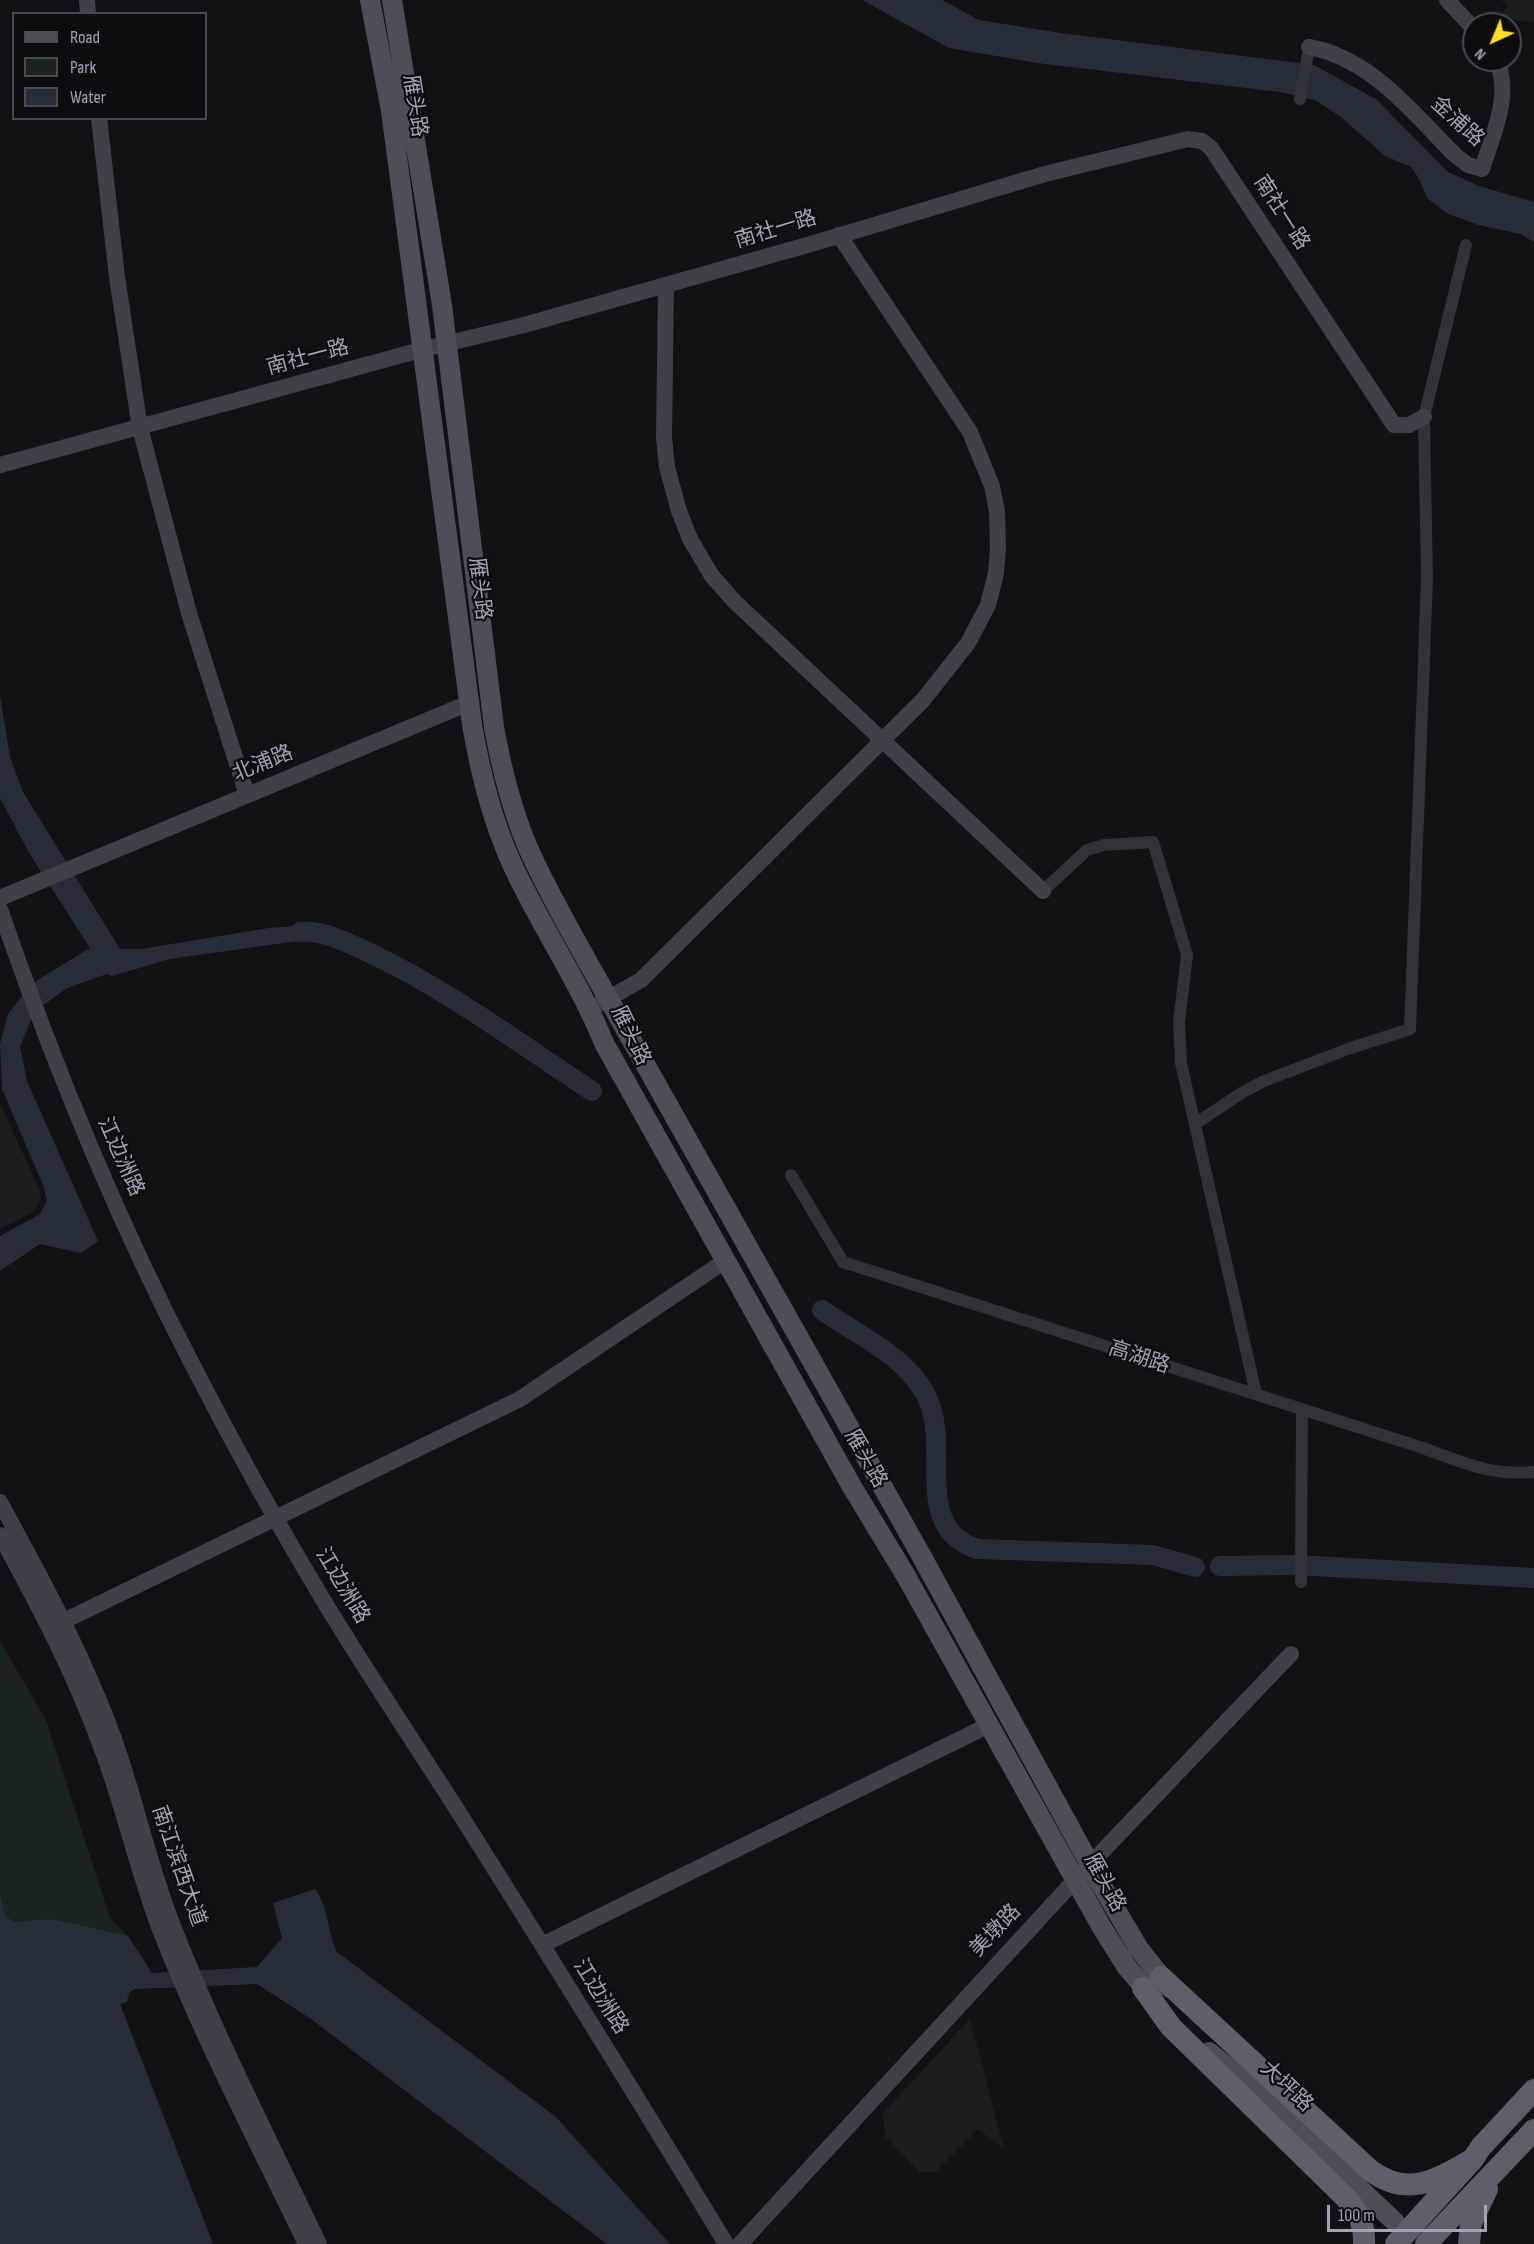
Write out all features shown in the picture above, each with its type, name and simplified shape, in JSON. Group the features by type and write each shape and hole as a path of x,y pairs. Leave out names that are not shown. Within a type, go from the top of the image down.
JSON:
{"highway":[{"path":"1152,1983 1383,2179 1397,2184 1425,2183 1440,2178 1473,2159"},
{"path":"1152,1983 1171,2027 1356,2210 1362,2223 1364,2244"},
{"path":"1396,2228 1473,2159 1481,2147 1534,2090"},
{"path":"1426,2244 1534,2130"},
{"path":"1469,2244 1474,2216 1496,2170"}],"main road":[{"name":"雁头路","path":"370,0 391,111 469,704 481,771 505,845 528,896 590,1009 604,1043 851,1485 922,1604 1110,1942 1152,1983"},
{"name":"雁头路","path":"392,0 417,144 447,344 488,688 504,775 519,823 538,869 608,999 1133,1939 1152,1983"},
{"name":"大坪路","path":"1152,1983 1200,2045 1246,2082 1396,2228"}],"street":[{"path":"1448,0 1462,16"},
{"path":"1299,99 1308,51"},
{"name":"金浦路","path":"1308,51 1327,51 1375,76 1455,155 1468,165 1482,169 1500,105 1502,84 1499,72"},
{"path":"99,120 117,277 140,428 189,613 247,795"},
{"name":"南社一路","path":"0,465 666,285 1045,174 1174,141 1199,140 1209,145 1394,425 1409,425 1424,417"},
{"path":"590,1009 641,980 883,741 944,676 965,648 982,619 996,573 998,523 992,486 970,432 839,235"},
{"path":"1195,1124 1264,1081 1348,1049 1410,1029 1427,579 1424,417 1466,245"},
{"path":"666,285 664,447 672,490 690,539 706,567 725,591 1043,891 1087,850 1104,845 1153,842 1187,955 1179,1022 1179,1050 1256,1394"},
{"name":"北浦路","path":"0,898 469,704"},
{"name":"江边洲路","path":"0,909 71,1101 137,1252 192,1364 276,1518 329,1609 542,1945 726,2244"},
{"name":"高湖路","path":"791,1175 843,1262 1420,1447 1481,1469 1500,1473 1534,1472"},
{"path":"64,1621 520,1400 725,1261"},
{"path":"1301,1582 1302,1410"},
{"name":"南江滨西大道","path":"0,1502 64,1621 114,1741 144,1840 167,1929"},
{"name":"南江滨西大道","path":"0,1535 44,1614 84,1701 167,1929 306,2244"},
{"name":"美墩路","path":"740,2244 1075,1880 1291,1654"},
{"path":"542,1945 989,1725"},
{"name":"南江滨西大道","path":"199,2004 319,2244"}],"shaded area":[{"path":"1501,0 1534,0 1534,22 1522,21 1522,12 1503,12 1508,6"},
{"path":"0,1103 40,1191 41,1198 36,1209 31,1213 0,1229"},
{"path":"970,2019 1004,2149 978,2129 935,2172 920,2172 885,2136 883,2113"}],"green space":[{"path":"0,1641 46,1720 110,1918 128,1936 155,1979 131,1990 127,2002 120,2004 213,2244 0,2244"}],"water":[{"path":"862,0 942,0 979,20 1061,33 1314,65 1376,99 1448,172 1479,186 1534,202 1534,242 1520,234 1479,225 1448,214 1427,198 1411,167 1385,156 1341,117 1315,100 1280,92 1037,63 949,48"},
{"path":"0,696 10,757 23,792 120,949 141,949 269,928 324,924 324,942 298,941 170,959 112,976 107,974 67,988 34,1012 20,1047 27,1081 98,1241 81,1253 40,1244 0,1271 0,1236 40,1214 47,1200 43,1185 2,1089 0,1044 8,1014 31,984 90,948 29,853 0,798"},
{"path":"315,1889 323,1903 337,1952 556,2117 670,2244 607,2244 311,2019 257,1984 135,1989 128,1993 127,2002 120,2004 213,2244 0,2244 0,1895 5,1915 13,1922 51,1919 128,1936 152,1973 257,1967 282,1938 273,1903"}],"waterway":[{"path":"300,932 319,933 338,939 403,970 485,1019 592,1091"},
{"path":"822,1310 894,1358 917,1381 926,1395 933,1416 936,1438 936,1483 939,1504 945,1523 957,1538 977,1549 1153,1555 1195,1567"},
{"path":"1220,1566 1295,1565 1534,1578"}]}
